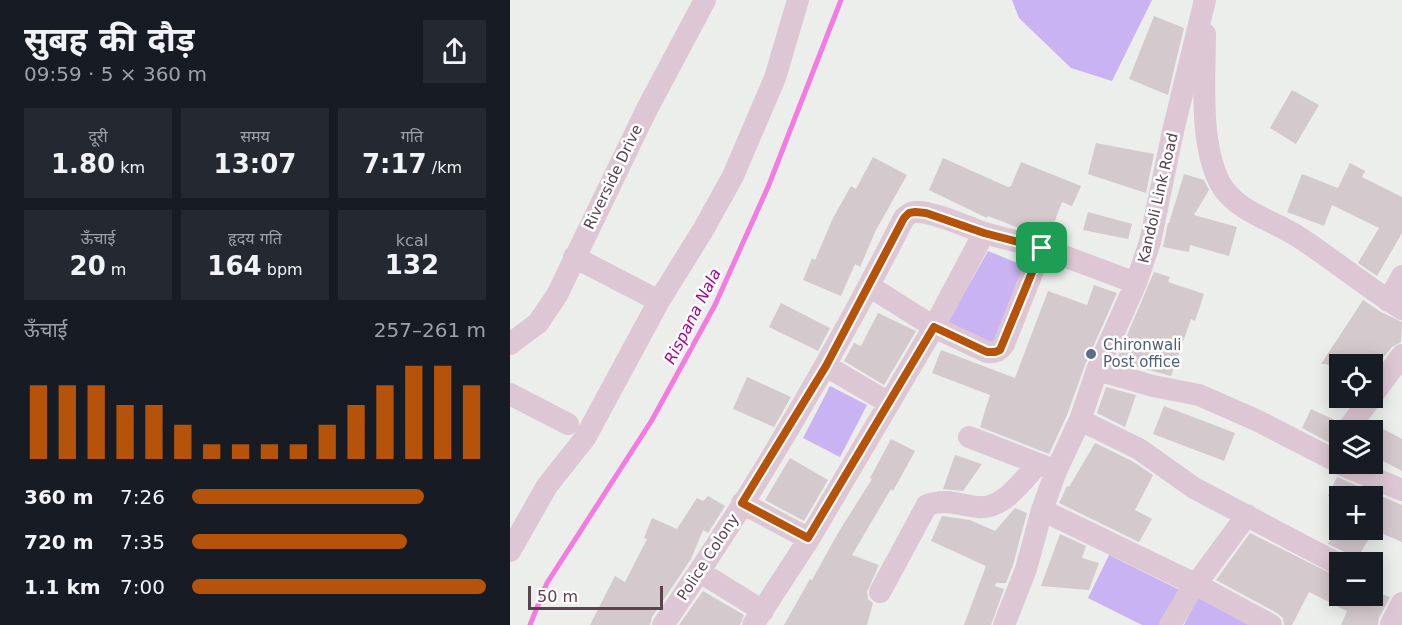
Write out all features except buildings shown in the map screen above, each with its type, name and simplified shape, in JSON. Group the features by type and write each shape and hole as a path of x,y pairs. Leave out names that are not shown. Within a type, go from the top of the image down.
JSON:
{"street":[{"name":"Riverside Drive","path":"510,344 538,323 557,295 647,109 705,0"},
{"path":"510,550 547,486 585,438 659,301 733,176 775,78 798,0"},
{"path":"1205,0 1207,130 1213,165 1221,184 1237,204 1298,237 1395,305 1402,276"},
{"name":"Kandoli Link Road","path":"1004,625 1026,569 1042,510 1047,468 1080,420 1097,370 1136,283 1150,242 1173,131 1205,0"},
{"name":"Police Colony","path":"663,625 700,573 826,366 909,213 926,213 984,233"},
{"path":"700,573 758,618 934,327 984,233 1042,248 1136,283"},
{"path":"869,286 934,327 987,352 995,352 1000,350 1042,248"},
{"path":"574,257 659,301"},
{"path":"1383,382 1402,355"},
{"path":"826,366 889,403"},
{"path":"1097,370 1153,386 1199,395 1329,453"},
{"path":"510,394 568,424"},
{"path":"1355,420 1364,408"},
{"path":"1080,420 1139,449 1194,488 1329,559"},
{"path":"969,437 1047,468"},
{"path":"880,592 927,505 947,500 980,507 991,506 1047,468"},
{"path":"1370,474 1402,490"},
{"path":"742,503 808,538"},
{"path":"1042,510 1197,585 1271,625"},
{"path":"1170,625 1247,515"},
{"path":"1391,624 1402,603"}],"shaded area":[{"path":"1012,0 1152,0 1112,81 1071,68 1019,18"},
{"path":"988,251 1027,267 997,346 947,324"},
{"path":"830,386 867,405 840,457 803,438"},
{"path":"1109,555 1180,590 1162,625 1142,625 1088,598"},
{"path":"1198,597 1254,625 1184,625"}],"waterway":[{"name":"Rispana Nala","path":"530,625 547,583 652,420 715,305 768,187 841,0"}],"place":[{"name":"Chironwali Post office","path":"1091,354"}],"route":[{"path":"909,213 926,213 984,233 1042,248 1000,350 987,352 934,327 808,538 742,503 826,366 904,218 909,213"}]}
